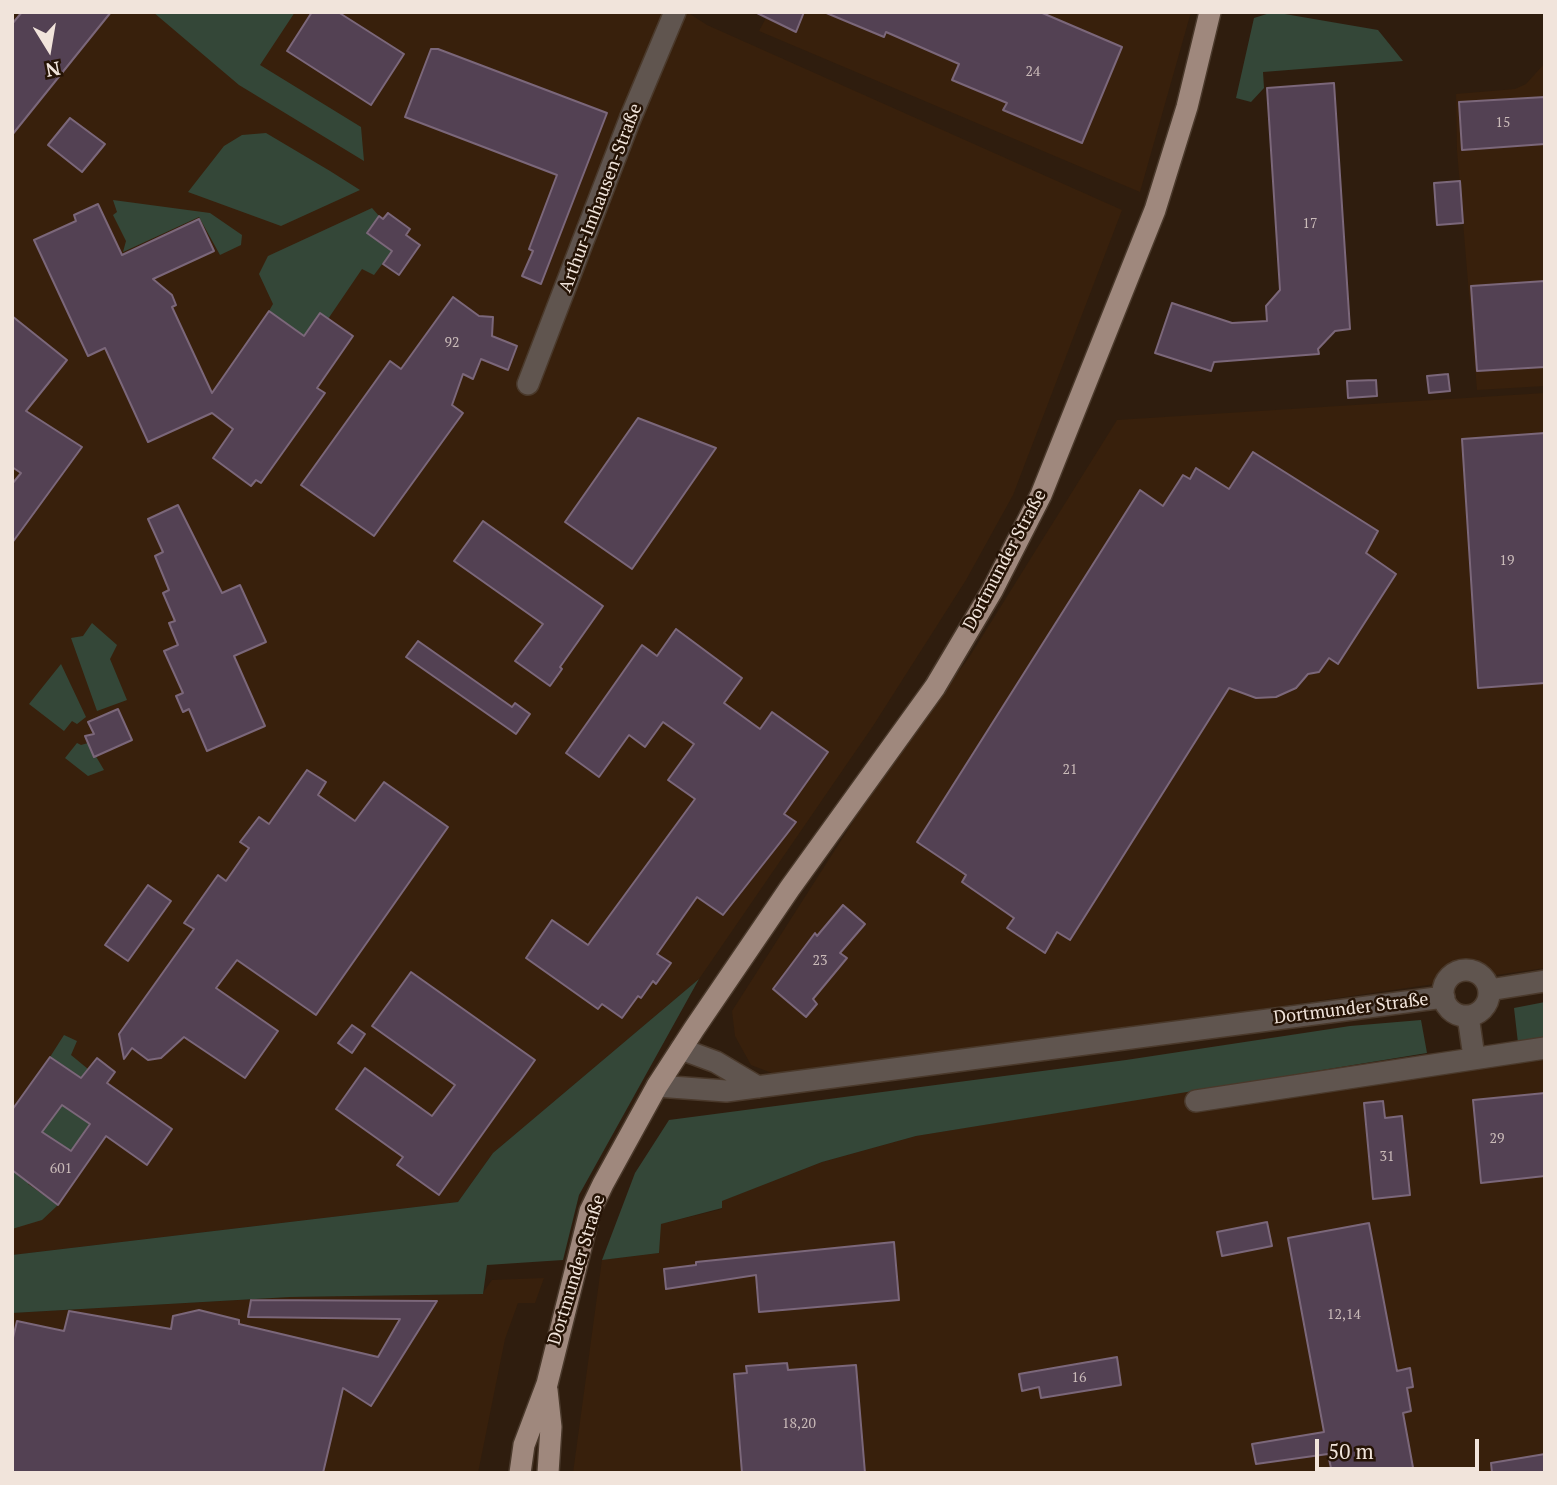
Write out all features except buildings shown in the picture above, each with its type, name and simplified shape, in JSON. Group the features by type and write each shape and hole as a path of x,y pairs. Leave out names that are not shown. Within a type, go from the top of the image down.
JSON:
{"main road":[{"name":"Dortmunder Straße","path":"520,1473 524,1446 547,1384 590,1212 657,1086 784,897 935,687 992,591 1035,507 1155,210 1187,107 1210,12"},
{"name":"Dortmunder Straße","path":"547,1384 551,1427 548,1473"}],"street":[{"name":"Arthur-Imhausen-Straße","path":"528,384 630,118 675,12"},
{"path":"1464,970 1478,973 1489,990 1484,1007 1468,1016 1455,1013 1444,997 1444,989 1451,976 1464,970"},
{"path":"1489,990 1545,981"},
{"name":"Dortmunder Straße","path":"657,1086 726,1091 1444,997"},
{"path":"1468,1016 1474,1057"},
{"path":"1196,1101 1545,1048"},
{"path":"681,1049 716,1062 758,1087"}],"shaded area":[{"path":"12,12 687,12 707,25 1122,210 1013,495 966,580 873,726 699,979 493,1153 458,1202 12,1255"},
{"path":"769,12 1191,12 1140,192 759,31"},
{"path":"1545,63 1545,386 1477,390 1457,150 1456,94 1515,89 1526,84"},
{"path":"1545,393 1545,968 785,1078 751,1065 735,1036 732,1011 895,756 968,659 1117,420"},
{"path":"1545,1060 1545,1473 573,1473 602,1260 659,1253 660,1224 722,1209 721,1201 822,1162 916,1136 1350,1064 1352,1083"},
{"path":"544,1278 535,1303 518,1303 505,1339 478,1473 12,1473 12,1313 290,1297 482,1294 492,1280"}],"green space":[{"path":"153,12 295,12 260,65 361,127 364,161 239,85"},
{"path":"1273,12 1378,30 1403,61 1263,72 1264,88 1251,102 1236,98 1254,18"},
{"path":"266,133 360,190 281,226 188,192 224,146 242,135"},
{"path":"113,200 210,213 242,235 241,245 220,255 199,217 123,252 126,241 113,215 117,212"},
{"path":"372,208 379,216 367,233 392,251 374,275 362,269 328,319 320,313 304,336 269,311 273,304 259,274 268,256"},
{"path":"92,623 117,645 110,659 127,700 97,711 71,638 83,636"},
{"path":"61,664 86,717 77,724 72,721 64,731 29,704"},
{"path":"77,743 88,743 104,770 88,776 65,758"},
{"path":"699,979 579,1195 563,1260 487,1265 483,1294 290,1297 12,1313 12,1255 458,1202 493,1153"},
{"path":"1545,1002 1545,1039 1518,1043 1514,1008"},
{"path":"1421,1020 1427,1053 916,1136 822,1162 722,1201 722,1208 661,1224 659,1253 602,1260 635,1173 669,1120 1126,1060 1350,1026"},
{"path":"64,1035 77,1041 71,1055 88,1069 82,1078 50,1057"},
{"path":"67,1097 76,1115 89,1124 71,1151 56,1142 28,1184 58,1205 42,1220 12,1229 12,1170 15,1171"}]}
